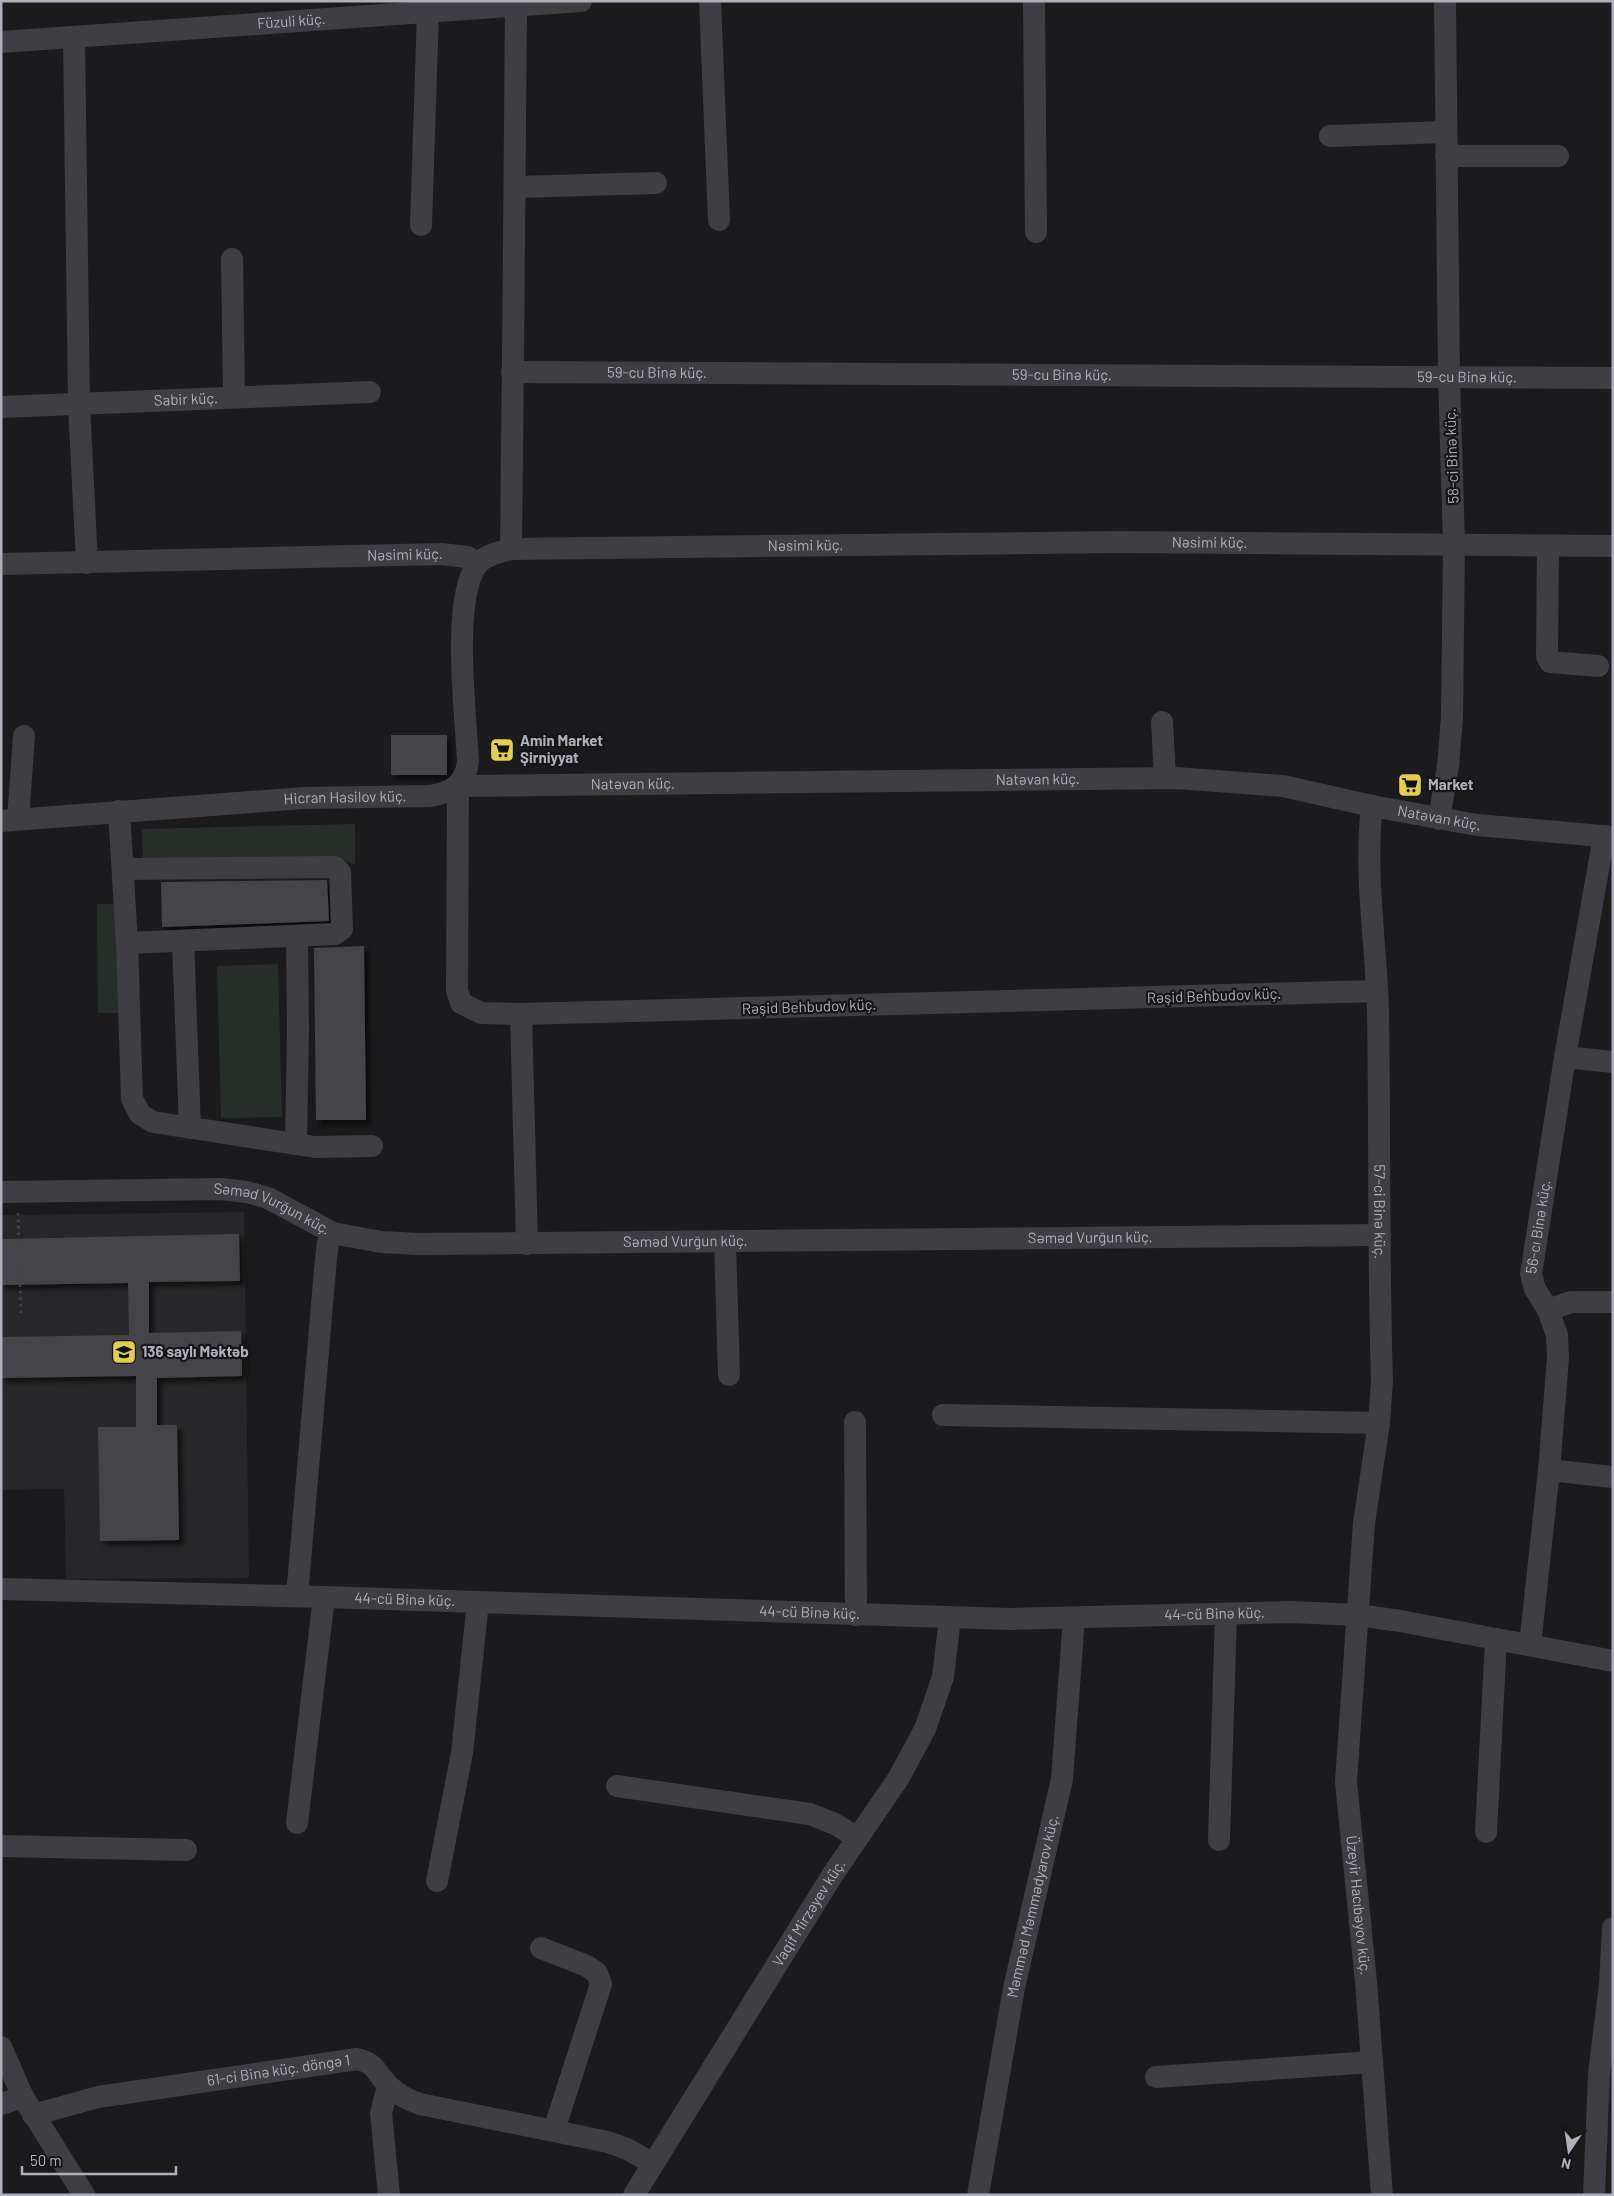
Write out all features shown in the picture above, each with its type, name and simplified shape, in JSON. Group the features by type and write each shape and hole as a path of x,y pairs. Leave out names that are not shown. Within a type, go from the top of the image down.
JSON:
{"street":[{"name":"Füzuli küç.","path":"1,42 581,1"},
{"path":"710,1 719,220"},
{"path":"1034,1 1036,232"},
{"name":"58-ci Binə küç.","path":"1439,819 1448,766 1452,717 1454,544 1449,377 1445,1"},
{"path":"511,549 516,187 516,6"},
{"path":"421,225 428,12"},
{"path":"74,37 79,405 87,563"},
{"path":"1330,136 1445,132"},
{"path":"1446,156 1558,156"},
{"path":"516,187 656,183"},
{"path":"232,258 234,396"},
{"name":"59-cu Binə küç.","path":"512,372 1613,378"},
{"name":"Sabir küç.","path":"1,407 79,405 234,396 370,392"},
{"name":"Nəsimi küç.","path":"1,564 442,554 466,558 478,563 497,552 511,549 1119,542 1613,546"},
{"path":"1548,546 1546,656 1550,662 1598,666"},
{"path":"458,786 464,778 468,761 462,635 463,611 468,583 478,563"},
{"path":"1162,722 1165,778"},
{"path":"10,820 24,736"},
{"name":"Natəvan küç.","path":"458,786 1165,778 1283,786 1372,806 1477,825 1608,837"},
{"name":"Hicran Hasilov küç.","path":"10,820 304,798 429,796 440,794 458,786"},
{"name":"Rəşid Behbudov küç.","path":"458,786 457,990 461,1003 481,1013 522,1014 1377,992"},
{"name":"57-ci Binə küç.","path":"1358,1616 1366,1506 1379,1423 1382,1381 1377,992 1370,859 1372,806"},
{"path":"119,811 124,869 132,1099 140,1114 153,1122 315,1147 372,1146"},
{"name":"56-cı Binə küç.","path":"1530,1645 1549,1470 1558,1358 1558,1335 1548,1310 1534,1289 1532,1274 1565,1057 1608,837"},
{"path":"124,869 335,867 340,872 342,929 335,934 296,938 127,943"},
{"path":"296,938 298,1030 296,1144"},
{"path":"183,941 190,1128"},
{"path":"522,1014 527,1244"},
{"path":"1565,1057 1613,1062"},
{"name":"Səməd Vurğun küç.","path":"10,1192 221,1189 247,1192 268,1198 333,1233 381,1242 420,1244 725,1243 1380,1236"},
{"path":"297,1596 326,1258 328,1243 333,1233"},
{"path":"725,1243 729,1375"},
{"path":"1548,1310 1571,1302 1613,1302"},
{"path":"943,1415 1379,1423"},
{"path":"855,1422 856,1615"},
{"path":"1549,1470 1613,1477"},
{"name":"44-cü Binə küç.","path":"1,1589 297,1596 950,1618 1074,1618 1291,1612 1358,1616 1400,1621 1613,1661"},
{"path":"297,1823 324,1597"},
{"path":"437,1881 462,1753 478,1602"},
{"path":"1219,1840 1226,1614"},
{"name":"Üzeyir Hacıbəyov küç.","path":"1358,1616 1346,1782 1366,1982 1382,2195"},
{"name":"Vaqif Mirzəyev küç.","path":"634,2195 652,2163 856,1837 898,1779 925,1729 943,1677 950,1618"},
{"name":"Məmməd Məmmədyarov küç.","path":"978,2195 1014,1988 1062,1779 1074,1618"},
{"path":"1486,1832 1496,1639"},
{"path":"616,1786 810,1814 835,1824 856,1837"},
{"path":"1,1846 186,1850"},
{"path":"1594,2195 1599,2074 1611,1984 1613,1928"},
{"path":"541,1948 587,1966 597,1973 601,1984 554,2130"},
{"path":"1,2047 28,2106 84,2195"},
{"name":"61-ci Binə küç. döngə 1","path":"1,2104 28,2106 344,2059 357,2059 366,2061 374,2067 388,2086 404,2098 420,2104 608,2142 627,2149 652,2163"},
{"path":"1156,2076 1372,2062"},
{"path":"388,2086 381,2113 389,2195"}],"path":[{"path":"10,1192 21,1318"}],"shaded area":[{"path":"355,824 355,864 334,858 143,863 142,829"},
{"path":"97,904 118,904 122,1013 98,1013"},
{"path":"278,964 282,1117 221,1118 217,966"},
{"name":"136 saylı Məktəb","path":"244,1212 249,1578 66,1579 64,1489 1,1490 1,1215"}],"building":[{"path":"391,735 447,735 447,775 391,775"},
{"path":"327,880 329,921 162,927 161,882"},
{"path":"364,946 366,1120 316,1120 314,948"},
{"path":"239,1234 240,1281 149,1282 149,1333 241,1331 242,1376 157,1378 157,1425 177,1425 179,1540 100,1541 98,1427 136,1427 136,1376 1,1378 1,1337 129,1335 128,1283 1,1285 1,1239"}],"place":[{"name":"Amin Market Şirniyyat","path":"502,750"},
{"name":"Market","path":"1410,785"},
{"name":"136 saylı Məktəb","path":"124,1352"}]}
